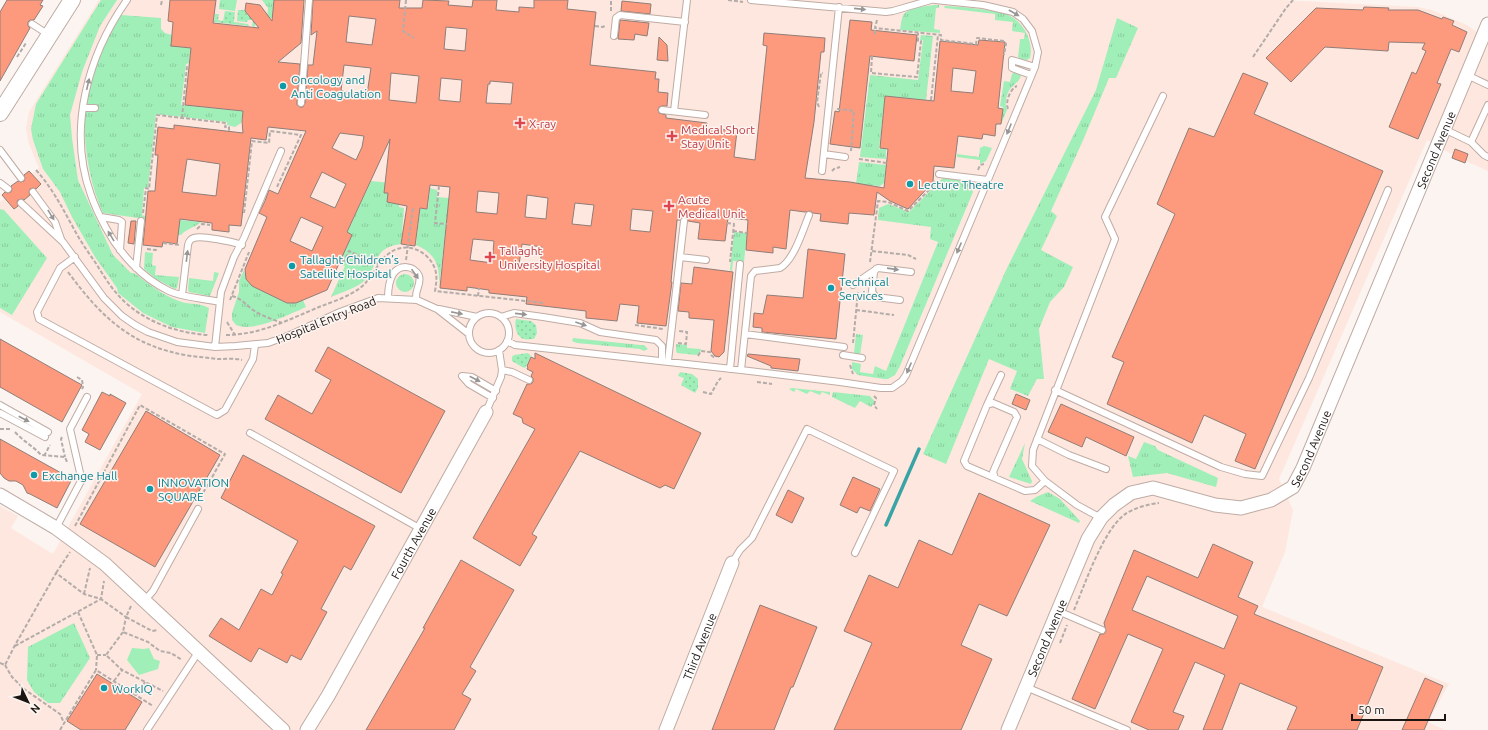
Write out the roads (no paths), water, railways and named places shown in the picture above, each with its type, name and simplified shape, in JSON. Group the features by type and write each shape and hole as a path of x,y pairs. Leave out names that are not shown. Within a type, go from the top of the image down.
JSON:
{"street":[{"path":"0,113 72,0"},
{"name":"Second Avenue","path":"1008,730 1088,539 1101,518 1114,505 1131,493 1153,488 1215,505 1241,508 1271,500 1293,487 1303,468 1488,24"},
{"name":"Fourth Avenue","path":"307,730 328,696 486,412"},
{"path":"0,495 56,528 105,564 283,730"},
{"name":"Third Avenue","path":"666,730 732,563"}],"lane":[{"path":"127,0 112,22 98,50 90,76 83,108 81,123 84,166 90,193 100,217 120,250 148,279 174,293 220,302"},
{"path":"300,102 309,0"},
{"path":"674,111 687,0"},
{"path":"751,0 886,12 931,0"},
{"path":"507,341 515,345 665,361 881,388 892,388 898,385 906,375 988,180 1035,67 1038,52 1035,37 1029,26 1020,16 1010,10 983,2 935,0"},
{"path":"822,171 839,7"},
{"path":"614,36 616,18 620,15 685,22"},
{"path":"32,24 50,36"},
{"path":"1031,76 1012,68 1012,60 1035,67"},
{"path":"1467,75 1488,85"},
{"path":"1101,518 1077,505 1045,481 1032,466 1033,450 1114,239 1105,217 1163,96"},
{"path":"1472,142 1488,105"},
{"path":"83,108 95,108"},
{"path":"662,110 705,115"},
{"path":"1444,129 1472,142 1484,155 1488,157"},
{"path":"0,150 21,178"},
{"path":"215,347 221,292 228,272 242,245 280,151"},
{"path":"824,154 845,157"},
{"path":"939,174 988,180"},
{"path":"0,183 8,189"},
{"path":"1055,390 1221,467 1245,474 1262,476 1309,378 1388,190"},
{"name":"Hospital Entry Road","path":"33,192 55,222 63,242"},
{"name":"Hospital Entry Road","path":"21,202 63,242 104,298 122,316 135,326 162,338 177,342 215,347 255,345 279,340 360,304 378,298 417,300 437,308 477,317"},
{"path":"741,370 751,276 755,271 780,268 783,266 795,250 809,215"},
{"path":"100,217 119,220 122,222 123,226 120,250"},
{"path":"136,268 141,221"},
{"path":"665,361 672,330 684,221"},
{"path":"182,295 188,245 191,240 196,237 234,242 242,245"},
{"path":"74,257 60,268 37,312 39,319 217,415 225,410 252,360 255,345"},
{"path":"680,257 706,260"},
{"path":"730,369 740,264"},
{"path":"388,298 388,288 394,272 406,267 411,268 418,276 420,281 416,294 417,300"},
{"path":"853,285 877,269 882,268 911,272"},
{"path":"877,269 874,272 873,295 876,297 900,300"},
{"name":"Hospital Entry Road","path":"437,308 469,334"},
{"path":"501,317 508,327 509,333 507,341 499,350 492,353 479,351 470,341 470,327 473,321 477,317 489,313 501,317 514,314 580,322 600,332 656,340 662,346 665,361"},
{"path":"745,334 844,347"},
{"name":"Fourth Avenue","path":"486,412 501,377 502,370 499,350"},
{"path":"843,355 862,358"},
{"path":"502,370 512,372 529,380"},
{"path":"1001,375 964,461 967,466 1025,491 1035,490 1045,481"},
{"path":"493,398 469,384 462,376 472,377 496,391"},
{"path":"56,528 81,481 70,429 87,397"},
{"path":"987,405 993,403 1014,412 1017,417 993,472 995,478"},
{"path":"0,406 47,434 0,413"},
{"path":"732,563 740,550 752,538 807,429 894,471 855,553"},
{"path":"250,433 421,529"},
{"path":"1037,439 1069,455 1106,469"},
{"path":"145,600 153,592 198,509"},
{"path":"1058,611 1102,630"},
{"path":"147,730 199,651"},
{"path":"1026,687 1127,730"}],"waterway":[{"path":"886,525 919,449"}],"place":[{"name":"Oncology and Anti Coagulation","path":"283,86"},
{"name":"X-ray","path":"520,123"},
{"name":"Medical Short Stay Unit","path":"672,136"},
{"name":"Lecture Theatre","path":"910,184"},
{"name":"Acute Medical Unit","path":"669,206"},
{"name":"Tallaght University Hospital","path":"490,257"},
{"name":"Tallaght Children’s Satellite Hospital","path":"292,266"},
{"name":"Technical Services","path":"831,288"},
{"name":"Exchange Hall","path":"34,475"},
{"name":"INNOVATION SQUARE","path":"150,489"},
{"name":"WorkIQ","path":"104,688"}]}
